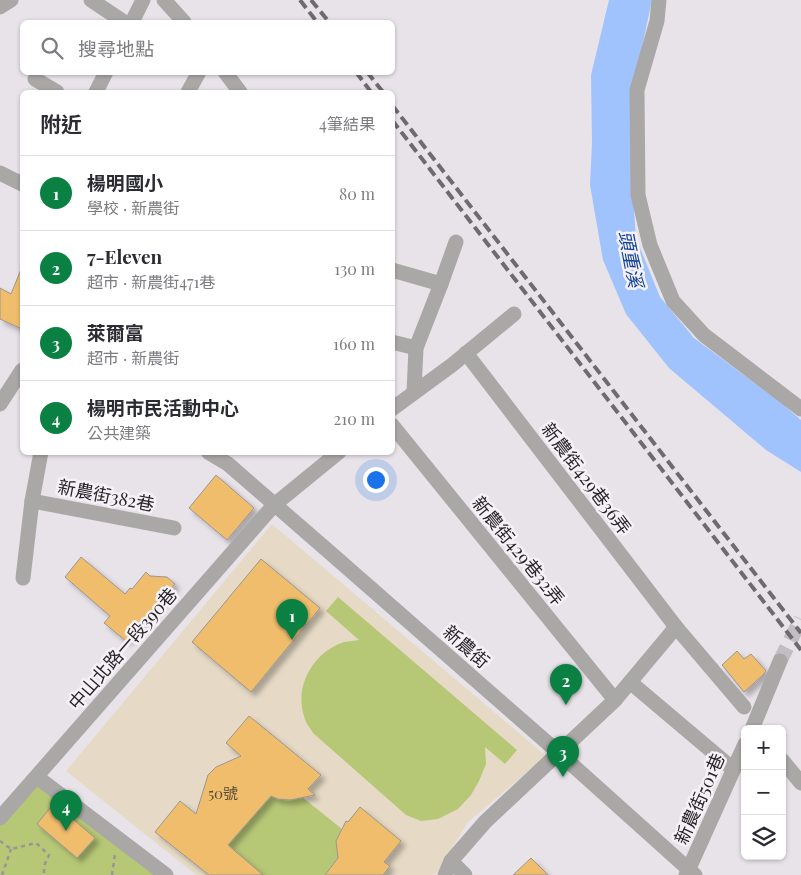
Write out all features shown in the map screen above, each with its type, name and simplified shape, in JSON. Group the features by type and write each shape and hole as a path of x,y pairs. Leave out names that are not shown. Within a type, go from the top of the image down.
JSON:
{"street":[{"path":"0,7 11,0"},
{"path":"91,0 121,20"},
{"path":"133,20 143,0"},
{"path":"165,0 182,20"},
{"path":"659,0 656,20 637,90 638,195 650,245 673,301 704,335 801,409"},
{"path":"97,90 104,75"},
{"path":"189,90 197,75"},
{"path":"227,75 238,90"},
{"path":"35,79 54,90"},
{"path":"0,173 20,183"},
{"path":"414,392 416,348 456,242"},
{"path":"395,271 441,284"},
{"path":"395,407 452,365 514,314"},
{"path":"395,343 416,348"},
{"name":"新農街429巷36弄","path":"466,353 676,627 744,707"},
{"path":"0,404 20,373"},
{"name":"新農街429巷32弄","path":"395,429 615,700"},
{"name":"新農街382巷","path":"23,578 32,501 40,455"},
{"name":"新農街","path":"213,455 228,464 559,753 690,873"},
{"name":"中山北路一段390巷","path":"0,818 274,506 335,455"},
{"name":"新農街382巷","path":"32,501 174,528"},
{"path":"465,875 448,868 485,822 615,700 676,627"},
{"path":"754,725 780,661"},
{"path":"630,682 733,769"},
{"name":"新農街501巷","path":"690,873 741,752"},
{"path":"786,765 801,783"},
{"path":"37,777 166,875"}],"path":[{"path":"0,841 11,849 36,843 49,855 44,866 44,875"},
{"path":"112,875 115,855 122,842"},
{"path":"2,875 11,849"}],"shaded area":[{"path":"272,524 546,756 468,822 435,875 196,875 66,771"}],"green space":[{"path":"338,597 517,750 505,764 485,747 486,764 479,781 471,795 458,809 438,819 421,821 406,815 313,733 306,723 302,693 309,671 324,653 333,647 344,642 359,640 326,611"},
{"path":"37,777 166,875 0,875 0,819"},
{"path":"271,796 286,799 302,797 342,829 336,841 338,858 325,875 263,875 228,845"}],"water":[{"name":"頭重溪","path":"609,0 652,0 641,52 633,197 636,238 660,297 694,338 779,401 801,420 801,472 766,450 669,368 626,314 603,260 590,185 592,143 591,75"}],"building":[{"path":"20,272 20,328 0,319 0,288 11,294"},
{"path":"216,475 254,508 227,540 189,508"},
{"path":"81,557 125,594 130,588 132,589 146,572 150,576 167,577 175,584 126,641 104,623 110,616 65,577"},
{"path":"261,559 320,608 251,692 192,642"},
{"path":"737,651 744,659 751,654 766,671 744,692 722,665"},
{"path":"249,716 321,775 308,789 315,795 290,800 271,796 228,845 263,875 209,875 155,832 180,801 196,814 208,775 216,767 241,756 226,743"},
{"path":"54,803 95,838 77,858 37,824"},
{"path":"360,807 401,841 384,862 390,866 383,875 325,875 338,858 336,841 346,821 348,822"},
{"path":"531,858 548,875 513,875"}],"tunnel":[{"path":"780,661 801,619"}],"railway":[{"path":"300,0 315,20"},
{"path":"311,0 327,20"},
{"path":"358,75 370,90"},
{"path":"369,75 381,90"},
{"path":"395,109 801,633"},
{"path":"395,124 801,650"}],"place":[{"name":"楊明國小","path":"292,640"},
{"name":"7-Eleven","path":"566,705"},
{"name":"萊爾富","path":"563,777"},
{"name":"楊明市民活動中心","path":"66,831"}]}
